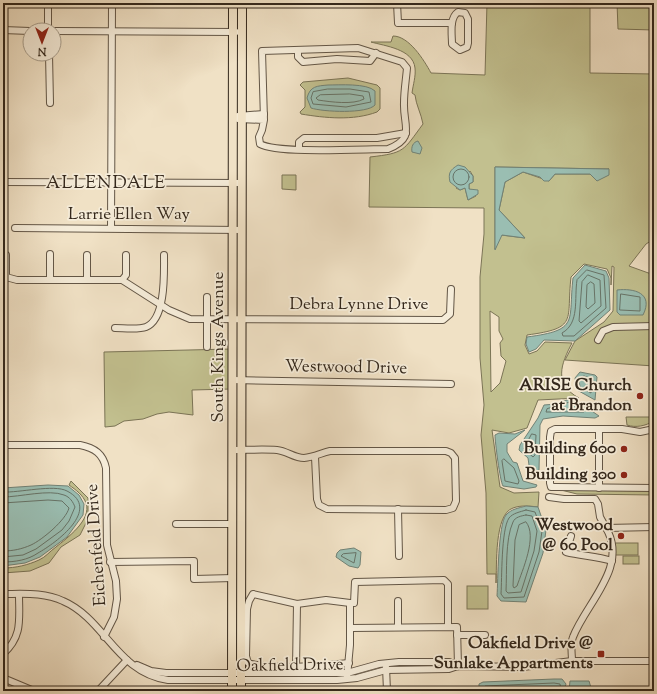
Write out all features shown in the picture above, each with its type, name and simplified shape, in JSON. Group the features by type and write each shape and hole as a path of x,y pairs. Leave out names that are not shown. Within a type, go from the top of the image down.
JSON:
{"main road":[{"name":"South Kings Avenue","path":"233,3 233,32 239,117"},
{"name":"South Kings Avenue","path":"232,691 237,677 241,643 237,450 237,319 242,3"},
{"name":"South Kings Avenue","path":"237,450 233,524 233,589 237,677 241,691"},
{"path":"233,589 238,597 241,643"}],"street":[{"path":"48,3 48,22"},
{"path":"111,228 112,3"},
{"path":"397,3 398,23 452,23"},
{"path":"458,12 465,13 467,16 468,43 464,49 457,49 452,44 452,23 455,14 458,12"},
{"path":"3,30 22,31"},
{"path":"62,31 242,32"},
{"path":"358,48 376,53 402,62 407,68 404,105 406,133 398,145 388,149 300,149 266,147 260,144 259,137 264,117 262,51 358,48"},
{"path":"298,50 299,60 303,62 337,59 370,61 376,53"},
{"path":"49,62 50,103"},
{"path":"239,117 264,117"},
{"path":"300,149 299,142 304,138 377,138 406,133"},
{"path":"3,182 238,183"},
{"name":"Larrie Ellen Way","path":"15,228 238,230"},
{"path":"50,254 50,280"},
{"path":"6,255 6,277 17,280 122,280 126,275 126,255"},
{"path":"87,255 87,280"},
{"path":"115,328 145,328 153,322 161,304 163,294 164,255"},
{"name":"Debra Lynne Drive","path":"122,280 180,316 190,319 443,320 450,314 451,289"},
{"path":"207,297 207,347"},
{"path":"598,340 603,331 613,327 654,326"},
{"name":"Westwood Drive","path":"237,380 451,384"},
{"path":"654,429 640,432 555,428 551,431 550,483 551,487 654,488"},
{"path":"599,429 600,488"},
{"name":"Eichenfeld Drive","path":"3,445 80,445 91,447 99,453 104,460 106,468 107,545 110,562 116,580 117,599 112,622 104,637"},
{"path":"237,450 278,450 294,457 315,457 321,452 330,451 446,451 451,453 455,458 456,501 453,508 446,510 327,509 319,505 315,457"},
{"path":"549,497 564,499 595,499 598,504 600,517 612,541 612,561 602,588 572,639 572,661"},
{"path":"398,509 398,556"},
{"path":"176,524 233,524"},
{"path":"606,528 654,527"},
{"path":"570,536 566,552 612,561"},
{"path":"110,562 194,561 194,578 233,578"},
{"path":"349,663 296,666 255,665 248,663 246,656 247,609 253,594 297,604 326,600 354,603 355,582 444,580 448,584 448,626"},
{"name":"Oakfield Drive","path":"3,594 45,595 66,602 78,609 127,660 142,672 164,679 237,677 347,677 386,666 449,662 458,666 523,668 572,661 654,661"},
{"path":"3,654 15,641 18,632 19,594"},
{"path":"398,601 398,627"},
{"path":"347,677 351,628 350,603"},
{"path":"296,673 297,604"},
{"path":"351,628 457,626 458,666"},
{"path":"457,635 485,635"},
{"path":"98,691 127,660"},
{"path":"386,666 386,691"},
{"name":"Oakfield Drive","path":"237,677 296,673 347,677"},
{"path":"3,678 34,691"}],"shaded area":[{"path":"487,3 590,3 590,73 654,74 654,239 646,244 629,266 654,275 654,366 565,360 575,341 604,322 613,311 614,267 612,266 611,285 611,278 607,269 584,264 571,277 569,313 567,320 555,329 527,335 525,345 529,354 537,351 545,342 572,343 565,358 562,380 565,386 579,398 538,400 527,428 509,433 492,430 500,487 514,493 539,492 538,507 522,506 513,508 507,512 502,520 498,541 496,583 496,574 487,574 486,493 481,435 484,405 480,358 480,277 484,234 484,208 369,207 370,157 390,154 402,149 407,145 423,124 415,95 412,93 415,74 413,62 409,56 398,49 371,42 391,42 393,36 405,40 420,56 431,73 485,75","holes":["495,167 609,169 590,174 555,174 549,181 523,172 505,182 499,210 525,238 501,235 495,249","470,171 473,176 473,182 469,184 469,189 472,190 476,196 468,200 465,188 460,190 456,188","490,311 499,317 499,331 503,339 500,343 501,356 506,361 500,383 491,392"]},
{"path":"617,3 654,3 654,30 618,29"},
{"path":"348,78 377,85 380,88 380,109 377,112 349,118 320,117 301,114 300,112 305,107 305,90 300,85 303,82"},
{"path":"282,175 296,175 296,190 282,189"},
{"path":"231,349 231,389 192,390 193,415 169,412 143,419 124,421 115,426 105,427 104,352"},
{"path":"626,417 654,417 654,421 640,426 630,426 627,425"},
{"path":"71,481 88,498 88,519 80,535 61,547 49,563 30,571 3,573 3,568 22,566 46,556 72,534 82,522 87,509 86,503 81,495 69,485"},
{"path":"561,490 654,490 654,495 577,494"},
{"path":"615,543 638,543 638,555 615,555"},
{"path":"623,556 639,556 639,564 623,564"},
{"path":"467,586 488,586 488,609 467,609"}],"water":[{"path":"353,85 371,88 375,91 375,105 363,110 354,111 334,111 311,108 307,98 310,91 317,86"},
{"path":"418,141 422,148 420,154 412,152 413,145"},
{"path":"458,165 465,167 473,176 473,182 469,184 469,189 478,190 478,194 468,200 465,188 460,190 450,182 450,172"},
{"path":"495,167 609,169 609,175 597,181 590,174 555,174 549,181 544,181 540,177 523,172 505,182 499,210 525,238 502,235 495,250"},
{"path":"585,265 606,271 609,278 610,310 575,341 544,340 536,349 529,352 526,344 527,337 556,331 564,327 568,321 573,278"},
{"path":"617,290 636,291 644,297 646,308 643,315 620,315 617,312"},
{"path":"580,372 595,375 597,377 595,400 577,390 575,378"},
{"path":"573,398 599,416 595,418 563,416 543,419 540,425 539,470 536,472 530,472 528,458 519,450 520,445 538,418 544,405 556,404"},
{"path":"525,430 507,444 507,452 513,462 517,463 523,481 537,485 536,487 524,489 503,486 499,470 495,435 499,433 515,434"},
{"path":"48,485 68,486 79,495 84,504 83,515 67,537 40,557 25,563 3,566 3,488"},
{"path":"526,506 538,507 546,530 543,553 526,602 501,601 497,596 500,541 503,521 510,511"},
{"path":"354,548 361,552 360,565 358,568 349,566 336,557 340,550"},
{"path":"562,679 566,684 564,691 479,691 479,684 483,682"},
{"path":"570,681 589,681 592,691 569,691"}],"place":[{"name":"ARISE Church at Brandon","path":"640,396"},
{"name":"Building 600","path":"624,449"},
{"name":"Building 300","path":"624,475"},
{"name":"Westwood @ 60 Pool","path":"621,536"},
{"name":"Oakfield Drive @ Sunlake Appartments","path":"601,654"}],"district":[{"name":"ALLENDALE","path":"106,184"}]}
